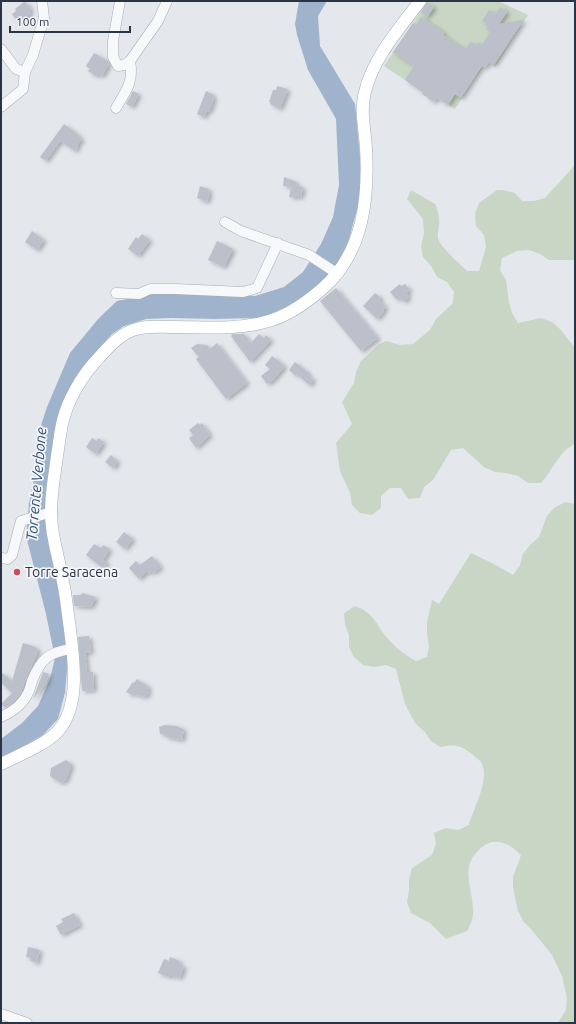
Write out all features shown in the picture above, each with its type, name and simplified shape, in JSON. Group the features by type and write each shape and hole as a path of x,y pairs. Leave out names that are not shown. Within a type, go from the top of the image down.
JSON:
{"main road":[{"path":"1,764 47,740 58,732 67,719 73,694 74,683 64,584 49,513 62,422 68,404 89,369 119,338 133,330 148,327 231,327 266,322 304,304 323,289 336,273 356,243 363,214 367,179 363,106 364,94 371,74 380,58 420,1"}],"street":[{"path":"1,107 23,89 26,72 33,55 44,18 42,1"},
{"path":"120,1 113,41 113,56 118,66 124,65 130,61 158,21 167,1"},
{"path":"1,49 16,69 26,72"},
{"path":"116,108 130,82 132,70 130,61"},
{"path":"226,222 242,231 310,255 336,273"},
{"path":"116,293 139,294 150,289 243,292 257,288 278,243"},
{"path":"1,558 8,559 12,555 21,521 49,513"},
{"path":"1,717 18,706 28,693 39,666 48,656 70,649"},
{"path":"1,1014 27,1023"}],"green space":[{"path":"498,1 528,15 495,67 489,62 485,68 483,67 455,109 437,98 434,102 422,94 423,92 384,66 427,2"},
{"path":"575,165 574,260 549,260 540,254 529,250 517,251 502,258 500,270 506,280 512,313 518,323 541,318 552,322 560,329 575,348 575,444 565,451 541,483 528,483 518,476 495,472 484,467 463,448 451,450 433,480 424,487 420,498 408,499 401,488 390,488 381,496 381,508 372,515 360,513 352,505 350,493 340,471 336,443 352,424 342,402 354,383 356,372 361,361 378,345 386,341 400,345 413,344 430,330 436,319 453,303 454,292 447,282 437,277 431,266 423,257 421,246 424,234 423,219 407,199 411,190 435,204 439,220 438,238 446,251 467,271 479,271 486,247 484,235 476,226 475,214 479,203 497,190 515,193 522,201 534,201 545,198"},
{"path":"566,502 575,504 575,1023 558,1023 566,1010 567,998 562,976 552,955 523,921 518,911 513,888 513,877 521,855 511,847 504,843 492,842 483,846 473,857 468,870 468,878 473,914 467,931 446,939 430,923 411,913 407,902 409,879 412,868 432,855 436,844 434,833 446,828 458,830 469,825 483,785 484,769 481,762 468,751 457,746 440,747 431,741 425,732 416,724 405,704 396,669 386,665 374,667 363,665 354,657 349,647 349,635 345,624 344,613 355,606 362,609 371,616 388,639 404,654 416,661 427,657 429,646 427,623 432,600 439,604 471,553 513,575 520,565 523,554 539,537 547,516 555,507"}],"water":[{"name":"Torrente Verbone","path":"299,1 327,1 318,16 320,46 355,104 362,177 358,206 348,243 336,266 322,282 286,307 261,318 146,319 124,326 112,334 84,366 61,406 46,494 46,519 49,546 56,577 67,644 68,657 65,693 58,719 43,735 1,759 1,739 22,723 38,706 50,679 55,658 46,614 26,536 29,503 42,422 70,353 99,318 117,301 163,292 255,296 284,287 303,272 321,244 333,217 339,185 336,119 308,70 297,35 295,24"}],"building":[{"path":"25,1 31,10 29,11 31,13 18,23 12,14 16,11 15,9"},
{"path":"427,2 434,7 427,17 421,12"},
{"path":"500,7 507,12 499,24 524,20 494,65 489,62 485,68 482,66 461,98 455,94 448,105 437,98 434,102 405,80 414,66 393,52 413,23 416,25 421,17 444,33 443,35 465,50 470,42 476,45 478,42 482,45 490,32 486,29 489,25 482,21 489,10 496,14"},
{"path":"94,53 108,61 109,64 102,76 98,74 96,76 88,71 90,69 86,66"},
{"path":"277,86 288,89 280,109 269,102 273,90 276,90"},
{"path":"133,91 139,94 132,107 126,104"},
{"path":"206,91 214,95 212,98 214,99 209,112 207,111 204,117 197,114"},
{"path":"64,124 82,139 75,151 60,141 46,161 40,157"},
{"path":"284,177 297,182 296,185 303,187 301,197 289,197 291,187 283,186"},
{"path":"200,186 209,189 208,192 210,192 207,202 197,198"},
{"path":"32,231 44,240 37,250 25,242"},
{"path":"142,234 150,240 138,256 128,249 136,237 138,239"},
{"path":"217,241 233,249 224,267 208,260"},
{"path":"400,284 401,286 405,284 410,290 406,293 409,297 404,302 400,297 397,300 390,292"},
{"path":"336,288 378,338 361,351 320,301"},
{"path":"375,293 381,298 379,300 386,307 377,319 363,306"},
{"path":"233,334 244,334 251,343 259,334 264,338 266,335 271,340 250,362 231,336"},
{"path":"217,343 247,383 226,399 196,359 199,357 191,348 197,344 207,345 210,349"},
{"path":"272,356 285,366 273,380 267,384 261,376 270,369 265,365"},
{"path":"295,362 309,373 308,375 314,380 309,385 297,374 296,376 289,370"},
{"path":"198,423 200,425 202,423 210,435 196,448 189,438 193,435 189,430"},
{"path":"92,438 97,441 98,438 104,442 96,454 86,447"},
{"path":"111,455 118,462 113,468 105,462"},
{"path":"124,532 133,539 125,549 116,542"},
{"path":"94,544 101,548 103,545 110,549 103,560 107,563 103,568 86,555"},
{"path":"152,556 161,567 153,573 151,571 148,573 147,571 139,579 129,568 136,561 140,565"},
{"path":"82,593 96,597 91,607 74,606 73,595 81,595"},
{"path":"89,636 91,652 85,653 87,672 93,672 94,690 82,691 78,637"},
{"path":"23,643 36,647 38,651 20,694 5,708 1,704 12,693 1,683 1,672 12,681"},
{"path":"43,672 49,674 46,683 33,699"},
{"path":"137,679 149,687 147,691 149,692 145,697 134,693 132,695 126,692"},
{"path":"164,725 178,726 184,729 182,740 166,737 167,735 160,734 159,727"},
{"path":"66,760 71,764 71,766 66,780 61,783 51,777 51,768"},
{"path":"74,913 80,925 61,935 56,926 63,922 61,919"},
{"path":"28,947 40,950 37,963 31,961 31,958 26,957"},
{"path":"170,957 180,961 179,964 184,966 180,978 170,975 170,977 158,973 164,959 169,961"}],"place":[{"name":"Torre Saracena","path":"17,572"}]}
